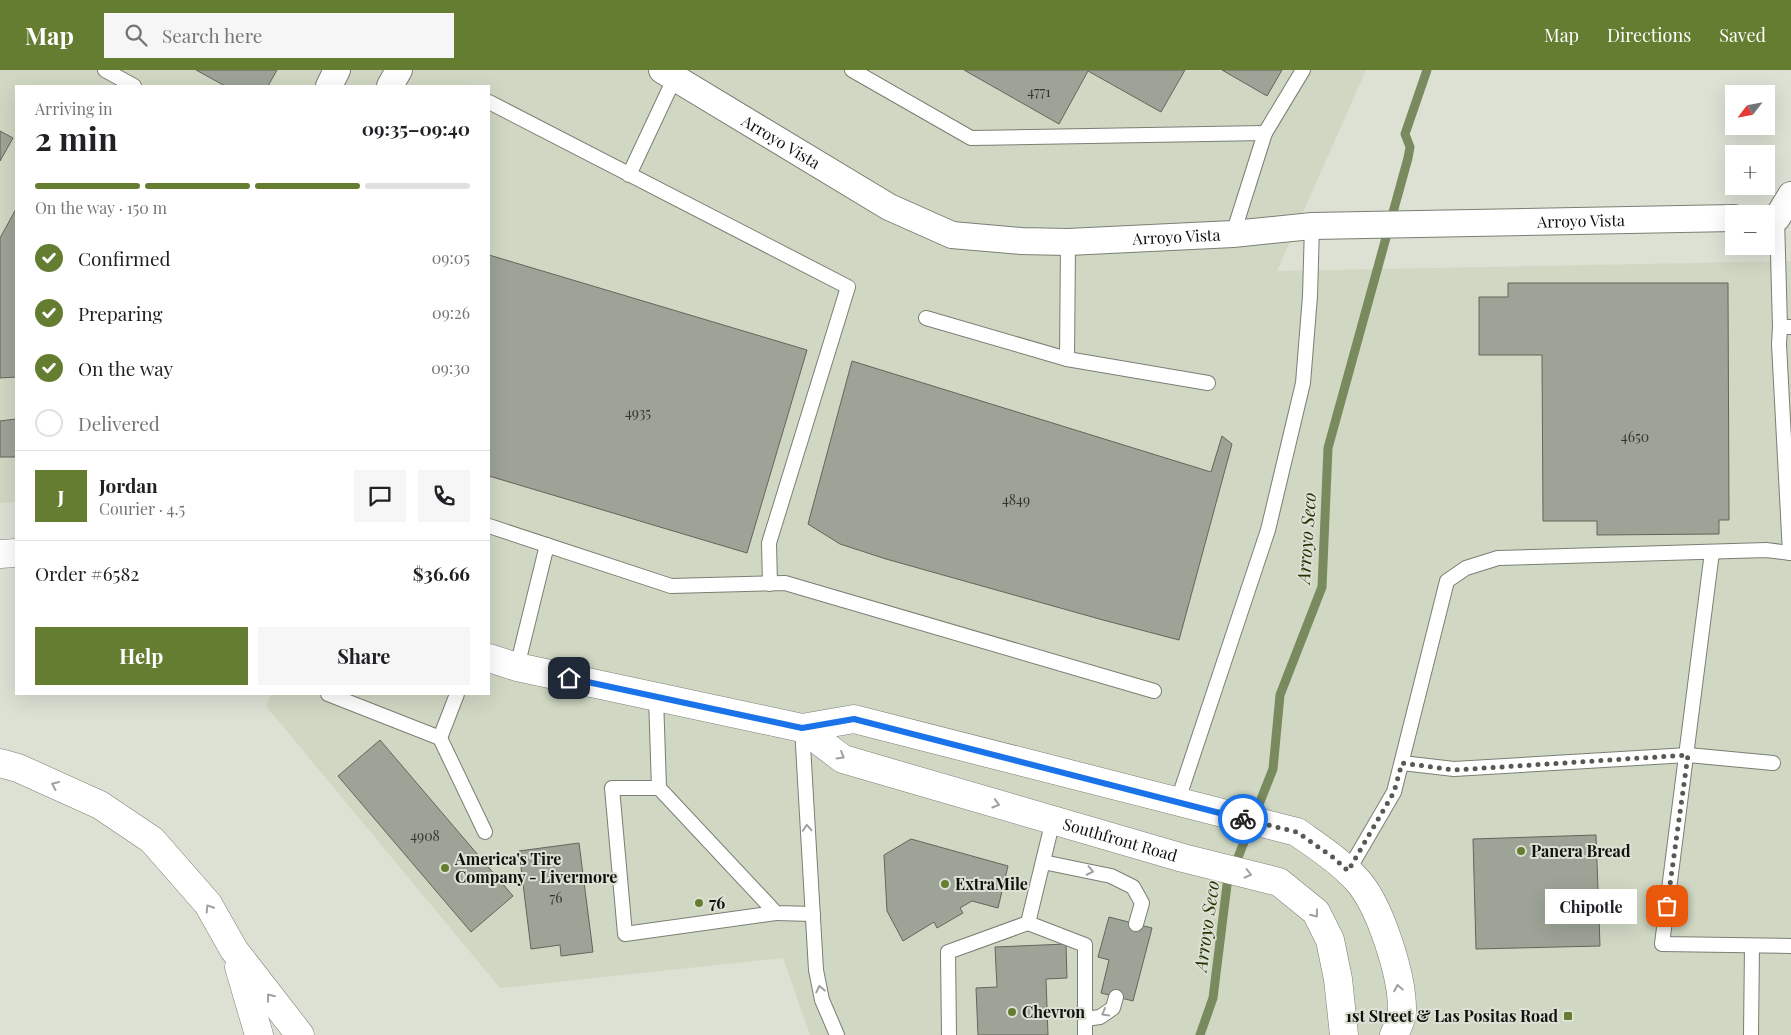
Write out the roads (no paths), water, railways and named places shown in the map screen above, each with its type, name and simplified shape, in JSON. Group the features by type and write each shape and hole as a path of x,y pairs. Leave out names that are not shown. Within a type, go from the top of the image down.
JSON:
{"main road":[{"path":"0,554 15,553"},
{"name":"Southfront Road","path":"490,658 517,667 802,728 854,719 1297,832 1334,858 1348,871 1358,881 1375,907 1391,946 1403,1011 1394,1035"},
{"name":"Southfront Road","path":"802,728 843,759 1183,858 1279,882 1316,912 1330,940 1338,979 1344,1035"},
{"path":"0,763 18,768 100,805 152,840 208,904 234,950 300,1035"},
{"path":"234,950 259,1035"}],"street":[{"path":"330,85 338,70"},
{"path":"391,85 399,70"},
{"name":"Arroyo Vista","path":"669,74 889,207 952,235 1021,241 1068,242 1233,234 1312,226 1725,218"},
{"path":"1778,217 1791,195"}],"lane":[{"path":"105,70 132,85"},
{"path":"852,70 971,138 1265,133"},
{"path":"1233,234 1265,133 1303,70"},
{"path":"629,175 669,74"},
{"path":"490,103 848,287 769,543 770,584"},
{"path":"1348,871 1394,792 1447,582 1466,568 1498,558 1766,550 1791,553 1786,327 1778,217"},
{"path":"1182,804 1268,530 1303,383 1310,296 1312,226"},
{"path":"1067,359 1068,242"},
{"path":"926,318 1067,359 1208,383"},
{"path":"490,526 671,586 785,583 1154,691"},
{"path":"517,667 547,545"},
{"path":"1712,552 1688,755 1662,944 1791,946"},
{"path":"331,695 440,738 485,832"},
{"path":"440,738 457,695"},
{"path":"656,697 659,788 776,913"},
{"path":"802,728 816,970 822,1000 837,1035"},
{"path":"1402,763 1454,770 1688,755 1773,764"},
{"path":"659,788 612,788 625,934 776,913 813,914"},
{"path":"1028,924 1052,820"},
{"path":"1043,862 1112,876 1133,887 1142,903 1136,924"},
{"path":"949,1035 948,952 1028,924 1085,945 1085,1035"},
{"path":"1751,1035 1752,946"},
{"path":"1085,1019 1100,1017 1113,1008 1116,997"}],"waterway":[{"name":"Arroyo Seco","path":"1200,1035 1213,998 1227,885 1273,769 1280,695 1322,587 1328,448 1408,158 1410,147 1405,134 1427,70"}],"place":[{"name":"Panera Bread","path":"1521,851"},
{"name":"America's Tire Company - Livermore","path":"445,868"},
{"name":"ExtraMile","path":"945,884"},
{"name":"76","path":"699,903"},
{"name":"Chipotle","path":"1667,906"},
{"name":"Chevron","path":"1012,1012"},
{"name":"1st Street & Las Positas Road","path":"1568,1016"}]}
